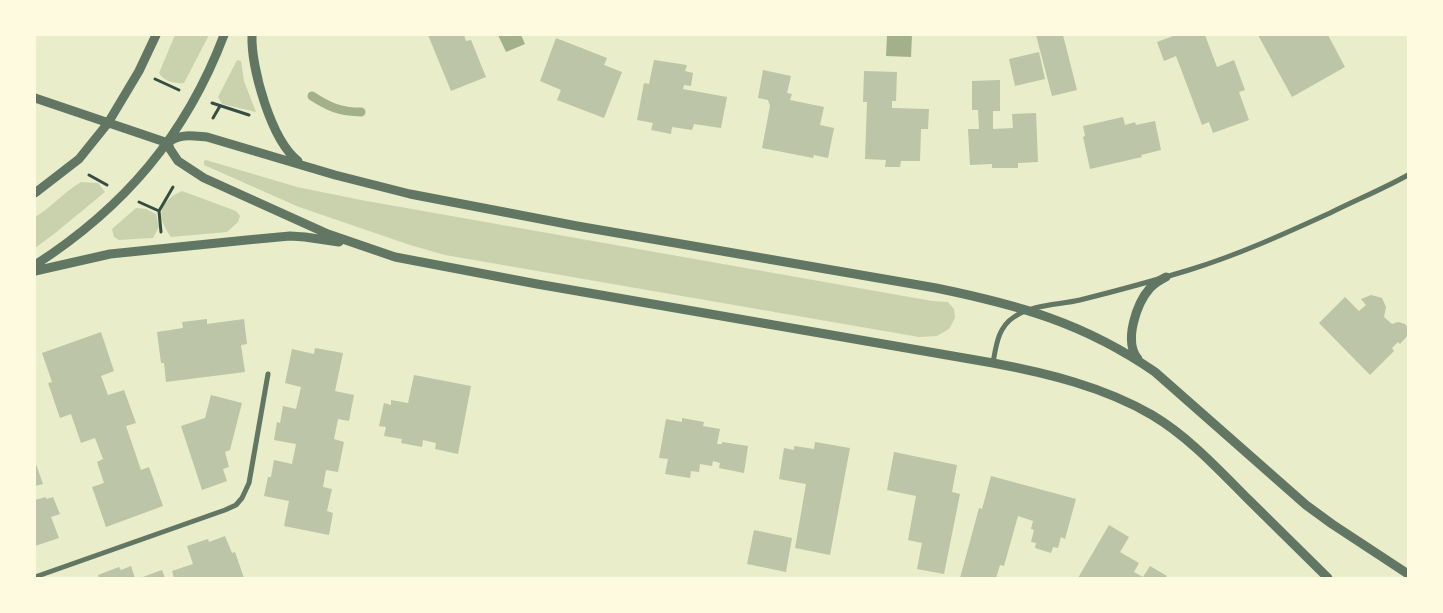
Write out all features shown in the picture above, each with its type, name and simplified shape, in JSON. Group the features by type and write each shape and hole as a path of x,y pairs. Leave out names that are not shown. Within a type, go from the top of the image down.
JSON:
{"street":[{"path":"35,193 79,159 108,123 139,71 156,35"},
{"path":"35,265 112,206 168,143 205,80 224,35"},
{"path":"252,35 253,61 256,74 276,130 289,153 302,164"},
{"path":"35,98 168,143 187,135 206,137 410,194 577,226 936,288 992,299 1028,309 1088,332 1140,361 1171,384 1306,505 1408,574"},
{"path":"168,143 178,161 204,178 293,219 368,248 416,262 993,363 1060,378 1124,401 1165,424 1207,458 1328,578"},
{"path":"993,363 998,337 1004,326 1012,318 1028,309 1078,300 1189,270 1256,246 1408,175"},
{"path":"35,270 119,253 290,236 320,239 368,248"},
{"path":"1140,361 1135,355 1132,338 1137,310 1150,289 1166,277"},
{"path":"35,578 236,505 245,493 249,483 268,374"}],"path":[{"path":"154,79 180,90"},
{"path":"212,103 257,118"},
{"path":"213,118 220,106"},
{"path":"89,175 112,187"},
{"path":"161,238 159,211 173,187"},
{"path":"139,201 159,211"}],"shaded area":[{"path":"175,35 209,35 184,83 170,81 159,73"},
{"path":"498,35 521,35 525,44 506,52"},
{"path":"887,35 912,35 911,57 886,56"},
{"path":"237,60 241,61 244,81 256,112 222,104 218,97"},
{"path":"206,160 297,187 361,200 932,301 948,302 954,309 955,318 949,329 937,336 919,337 445,255 299,207 204,165"},
{"path":"81,182 98,183 105,192 35,248 35,217"},
{"path":"182,191 236,211 240,216 238,222 227,232 171,237 163,222 162,210 168,200"},
{"path":"136,208 146,209 156,214 159,227 153,238 119,240 114,237 112,229"}],"building":[{"path":"428,35 464,35 466,41 471,40 486,77 451,91"},
{"path":"1036,35 1063,35 1077,90 1052,96"},
{"path":"1176,35 1205,35 1217,67 1234,60 1245,90 1239,92 1249,120 1213,133 1209,122 1202,125 1176,56 1164,61 1157,42"},
{"path":"1258,35 1328,35 1345,67 1292,97"},
{"path":"556,38 607,58 604,65 622,72 604,118 557,100 561,90 540,81"},
{"path":"1039,52 1045,79 1015,86 1009,59"},
{"path":"654,60 687,65 685,71 693,73 691,86 684,85 683,89 727,97 721,128 694,124 692,130 672,127 671,134 651,130 653,123 637,120 644,83 649,84"},
{"path":"763,70 791,76 787,93 792,94 790,100 824,107 820,125 834,128 828,158 814,155 813,158 762,148 770,106 768,100 758,98"},
{"path":"864,71 897,72 896,101 892,101 892,108 929,109 928,129 921,129 920,161 901,161 900,167 885,167 886,160 865,159 867,102 863,102"},
{"path":"1000,80 1000,111 993,111 993,129 1013,128 1012,114 1036,113 1038,162 1018,163 1018,168 992,168 992,164 970,165 968,129 979,129 978,110 972,110 972,81"},
{"path":"1123,117 1125,125 1135,122 1136,125 1155,121 1161,150 1141,155 1142,157 1090,169 1083,137 1085,136 1083,126"},
{"path":"1371,295 1382,298 1386,307 1384,317 1392,324 1398,322 1405,324 1408,328 1408,335 1400,344 1398,342 1392,348 1394,351 1370,375 1319,323 1345,297 1359,311 1366,305 1361,299"},
{"path":"207,319 207,324 244,319 247,344 241,345 245,372 166,382 164,363 161,363 157,332 183,328 182,322"},
{"path":"101,332 114,371 101,376 108,395 124,390 136,423 126,426 141,470 149,467 163,506 106,527 92,487 104,483 97,462 103,459 95,438 81,443 71,414 60,418 48,383 52,382 42,353"},
{"path":"315,348 343,353 335,391 354,395 349,421 338,419 334,439 344,442 338,472 326,470 323,487 332,489 327,511 333,513 329,535 284,526 289,501 264,496 268,477 271,477 274,460 292,464 296,444 274,440 277,422 280,423 283,406 296,409 301,387 285,383 292,349 314,354"},
{"path":"414,375 471,386 458,454 435,449 436,443 423,440 422,447 401,443 402,439 384,436 386,427 379,426 384,403 391,405 391,400 408,403"},
{"path":"211,395 242,403 230,450 225,452 229,467 223,469 227,481 202,490 181,426 205,418"},
{"path":"682,418 704,422 703,426 720,429 717,444 722,444 722,442 748,446 744,473 719,468 720,463 713,461 712,466 700,464 699,472 691,471 690,478 665,474 668,459 659,458 666,419 682,422"},
{"path":"815,442 850,448 830,555 795,548 806,484 779,479 784,448 794,450 794,446 814,449"},
{"path":"894,452 957,465 952,492 960,494 944,574 917,569 922,543 908,540 916,496 887,490"},
{"path":"35,461 43,484 35,486"},
{"path":"991,476 1076,499 1065,539 1061,537 1058,548 1053,547 1051,553 1035,548 1036,543 1031,542 1034,530 1031,529 1033,521 1018,516 1004,566 1000,565 996,578 960,578 979,508 982,509"},
{"path":"46,497 46,499 53,497 60,514 51,517 59,538 35,546 35,500"},
{"path":"1109,525 1129,537 1120,552 1139,563 1134,572 1143,577 1150,566 1167,576 1165,578 1078,578"},
{"path":"754,530 792,538 786,572 747,564"},
{"path":"225,536 232,553 235,552 244,578 174,578 172,571 193,564 187,546 208,539 209,542"},
{"path":"131,566 135,578 99,578 98,575 119,567 121,570"},
{"path":"162,570 165,578 140,578"}],"waterway":[{"path":"312,96 335,108 361,112"}]}
